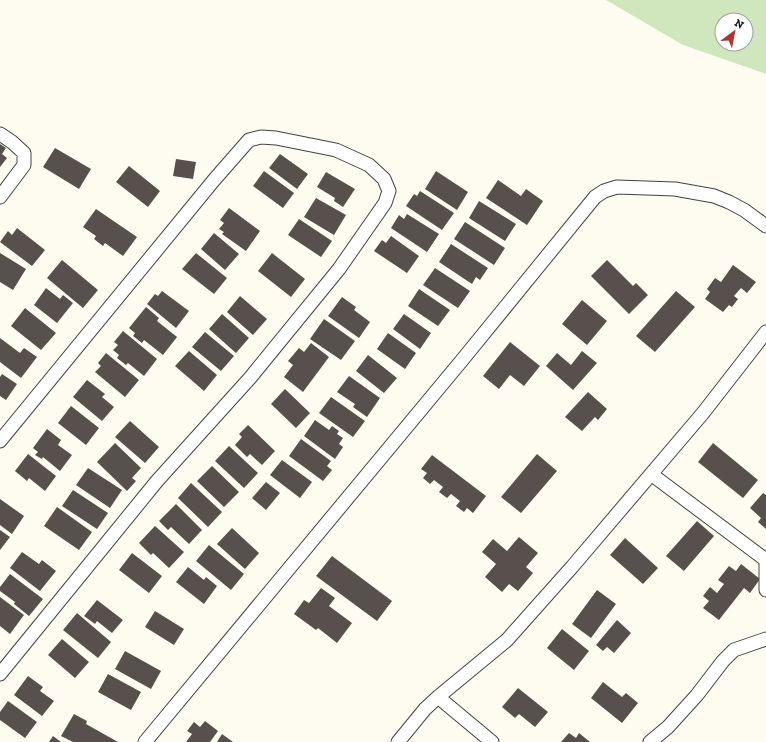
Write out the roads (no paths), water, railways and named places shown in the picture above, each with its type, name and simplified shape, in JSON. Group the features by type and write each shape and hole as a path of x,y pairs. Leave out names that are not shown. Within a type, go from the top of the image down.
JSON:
{"street":[{"path":"0,134 24,153 24,165 0,198"},
{"path":"0,441 210,186 250,140 261,137 276,138 336,150 369,165 384,179 389,190 385,203 339,269 250,378 158,481 0,674"},
{"path":"145,742 463,359 595,197 604,191 617,187 675,189 714,196 729,202 744,210 766,226"},
{"path":"398,742 425,709 507,640 572,567 703,413 766,332"},
{"path":"651,474 766,560 766,590"},
{"path":"650,742 668,727 734,650 766,639"},
{"path":"438,697 492,742"}]}
